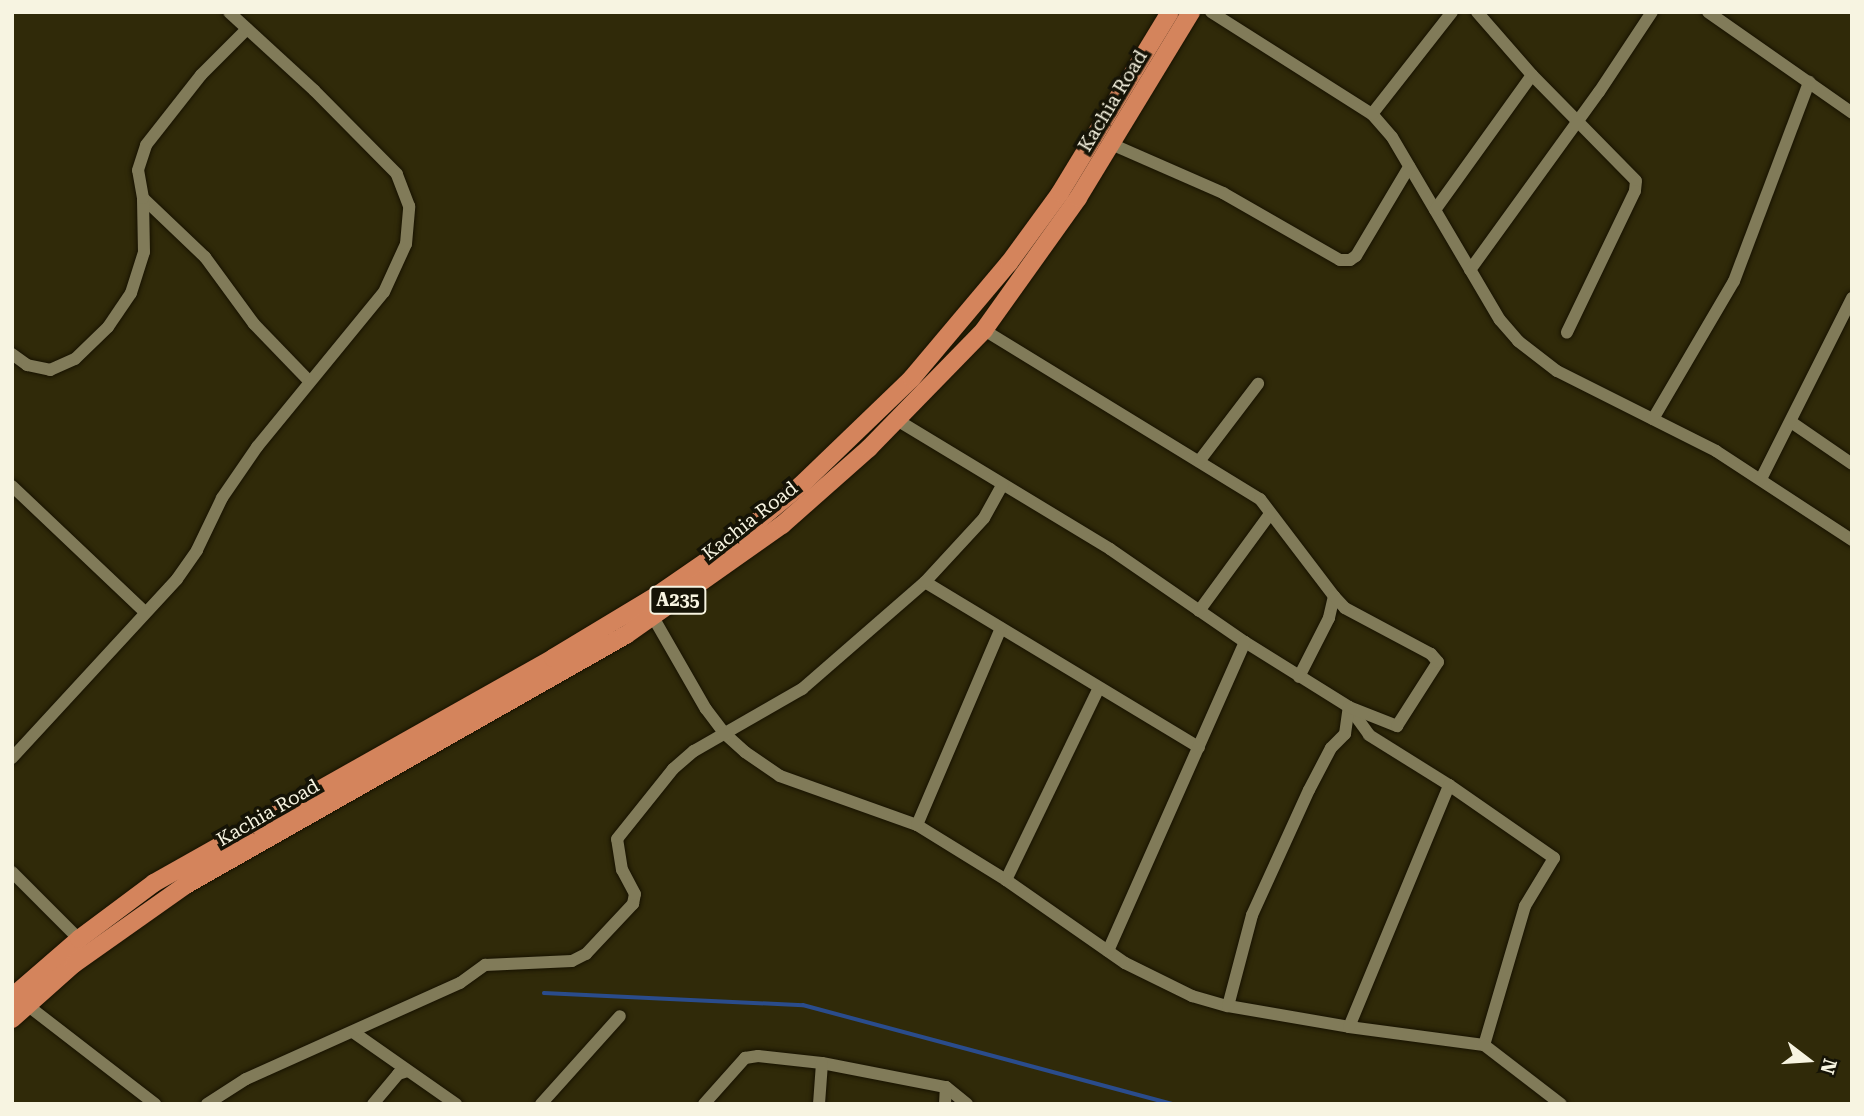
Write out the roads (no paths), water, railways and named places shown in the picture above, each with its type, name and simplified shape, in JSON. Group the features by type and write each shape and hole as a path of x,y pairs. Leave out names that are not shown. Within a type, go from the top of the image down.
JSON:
{"highway":[{"name":"Kachia Road","path":"12,1018 20,1001 79,939 154,883 553,658 659,594 724,549 801,485 912,378 1009,263 1060,193 1170,12"},
{"name":"Kachia Road","path":"20,1001 184,886 626,635 782,526 897,420 984,330 1049,242 1191,12"}],"street":[{"path":"12,758 177,579 197,550 229,488 309,381 384,292 406,244 409,206 397,174 229,12"},
{"path":"1211,12 1372,114 1392,136 1500,320 1518,341 1557,371 1716,451 1852,540"},
{"path":"1372,114 1452,12"},
{"path":"1477,12 1532,75 1636,181 1635,191 1567,332"},
{"path":"1470,270 1578,122 1651,12"},
{"path":"1708,12 1852,113"},
{"path":"12,354 27,365 50,370 75,359 108,327 131,293 144,252 143,198 138,170 146,145 201,75 247,29"},
{"path":"1435,210 1532,75"},
{"path":"1653,419 1734,281 1808,82"},
{"path":"1111,144 1223,193 1340,260 1350,260 1356,256 1409,167"},
{"path":"143,198 205,257 254,324 309,381"},
{"path":"1762,479 1852,298"},
{"path":"897,420 1110,549 1299,677 1349,707 1396,726 1438,662 1431,654 1345,608 1260,499 1245,487 984,330"},
{"path":"1200,460 1258,384"},
{"path":"1791,422 1852,464"},
{"path":"207,1104 246,1079 460,983 485,965 572,961 586,954 633,904 635,894 622,870 617,839 673,769 724,733 802,689 925,582 984,519 1002,485"},
{"path":"12,486 145,612"},
{"path":"1199,611 1270,514"},
{"path":"925,582 1199,747"},
{"path":"1299,677 1329,618 1334,596"},
{"path":"653,617 706,709 724,733 780,776 917,825 1006,880 1108,951 1192,996 1228,1006 1349,1027 1484,1045 1561,1104"},
{"path":"917,825 1001,628"},
{"path":"1108,951 1245,642"},
{"path":"1006,880 1099,688"},
{"path":"1349,707 1369,735 1449,785 1555,858 1525,906 1484,1045"},
{"path":"1228,1006 1252,915 1309,790 1331,748 1345,734 1349,707"},
{"path":"1349,1027 1449,785"},
{"path":"12,872 79,939"},
{"path":"20,1001 155,1104"},
{"path":"541,1104 620,1016"},
{"path":"353,1032 456,1104"},
{"path":"704,1104 745,1058 758,1056 822,1063 946,1087 967,1104"},
{"path":"819,1104 822,1063"},
{"path":"373,1104 398,1074 408,1071"},
{"path":"945,1104 946,1087"}],"waterway":[{"path":"544,993 803,1005 1173,1104"}]}
